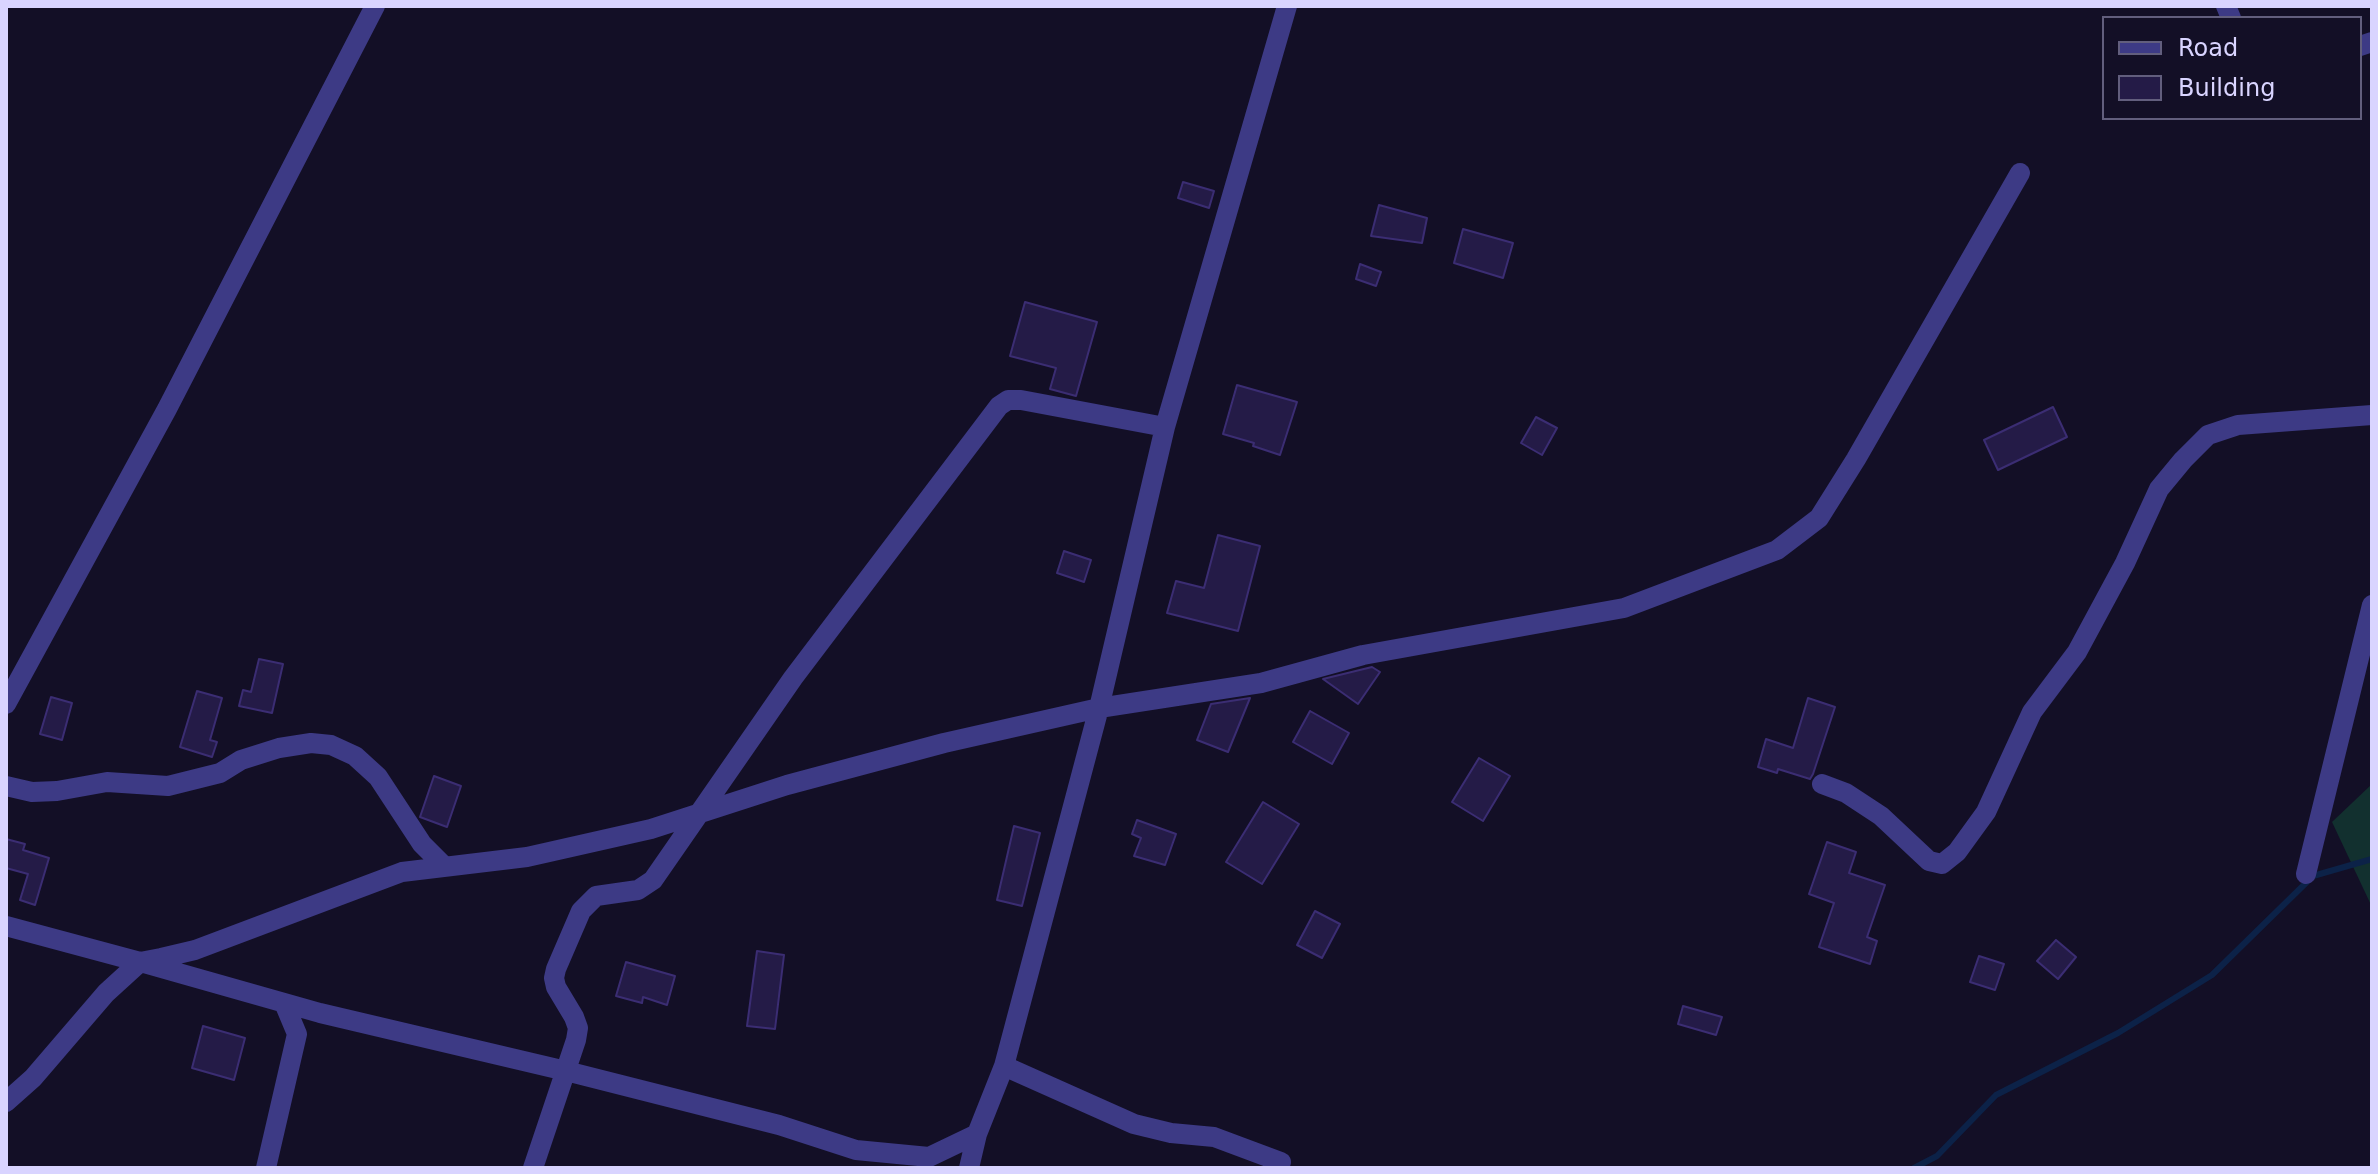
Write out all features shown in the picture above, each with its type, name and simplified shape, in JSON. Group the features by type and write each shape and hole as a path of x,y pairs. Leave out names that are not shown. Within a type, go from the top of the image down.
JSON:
{"street":[{"path":"6,704 167,409 375,6"},
{"path":"969,1168 977,1134 1004,1066 1099,708 1165,427 1287,6"},
{"path":"6,1102 33,1078 106,993 140,962 195,950 402,872 527,857 651,829 787,785 944,743 1099,708 1261,683 1363,655 1624,608 1777,550 1819,518 2020,173"},
{"path":"533,1168 578,1028 554,978 581,911 596,896 646,886 793,678 999,406 1008,400 1021,400 1165,427"},
{"path":"1822,784 1846,793 1881,816 1929,861 1942,864 1957,852 1986,812 2032,712 2077,652 2125,563 2159,489 2183,460 2208,435 2238,425 2372,415"},
{"path":"2306,874 2372,605"},
{"path":"6,786 32,792 107,782 168,786 220,773 241,760 279,748 311,743 331,745 355,756 378,777 422,844 445,867"},
{"path":"6,926 320,1013 779,1125 856,1150 929,1157 977,1134"},
{"path":"284,1003 297,1034"},
{"path":"266,1168 297,1034 320,1013"},
{"path":"1004,1066 1134,1124 1171,1133 1214,1137 1281,1162"}],"green space":[{"path":"2372,784 2372,907 2332,822"}],"building":[{"path":"1183,182 1214,191 1209,208 1178,198"},
{"path":"1379,205 1427,218 1422,243 1371,236"},
{"path":"1463,229 1513,243 1503,278 1454,263"},
{"path":"1360,264 1381,272 1376,286 1356,279"},
{"path":"1025,302 1097,322 1076,396 1050,389 1056,368 1010,356"},
{"path":"1237,385 1297,402 1280,455 1223,434"},
{"path":"2053,407 2067,437 1998,470 1984,440"},
{"path":"1536,417 1557,428 1542,455 1521,443"},
{"path":"1218,535 1260,546 1238,631 1167,613 1176,581 1204,588"},
{"path":"1064,551 1091,560 1084,582 1057,573"},
{"path":"259,659 283,664 272,713 239,706 243,690 251,692"},
{"path":"1372,667 1380,672 1358,704 1323,679"},
{"path":"197,691 222,698 210,740 217,742 212,757 180,747"},
{"path":"51,697 72,703 62,740 40,734"},
{"path":"1250,698 1228,752 1197,740 1211,704"},
{"path":"1808,698 1835,707 1810,779 1778,769 1777,773 1758,767 1766,739 1793,748"},
{"path":"1310,711 1349,733 1332,764 1293,742"},
{"path":"1479,758 1510,776 1483,821 1452,802"},
{"path":"434,776 461,786 447,827 420,817"},
{"path":"1263,802 1299,824 1262,884 1226,862"},
{"path":"1137,820 1176,834 1165,865 1134,856 1141,838 1132,834"},
{"path":"1014,826 1040,833 1022,906 997,900"},
{"path":"6,839 25,844 23,850 49,858 35,905 20,900 28,874 6,868"},
{"path":"1827,842 1856,852 1849,873 1885,885 1867,937 1877,941 1870,964 1819,947 1834,903 1809,894"},
{"path":"1315,911 1340,924 1322,958 1297,945"},
{"path":"2056,940 2076,957 2058,979 2037,961"},
{"path":"757,951 784,955 775,1029 747,1026"},
{"path":"1979,956 2004,964 1995,990 1970,982"},
{"path":"626,962 675,976 667,1005 643,997 642,1003 616,996"},
{"path":"1683,1006 1722,1017 1716,1035 1678,1024"},
{"path":"203,1026 245,1038 234,1080 192,1068"}],"waterway":[{"path":"1914,1168 1937,1156 1996,1095 2118,1033 2212,975 2313,876 2372,859"}]}
